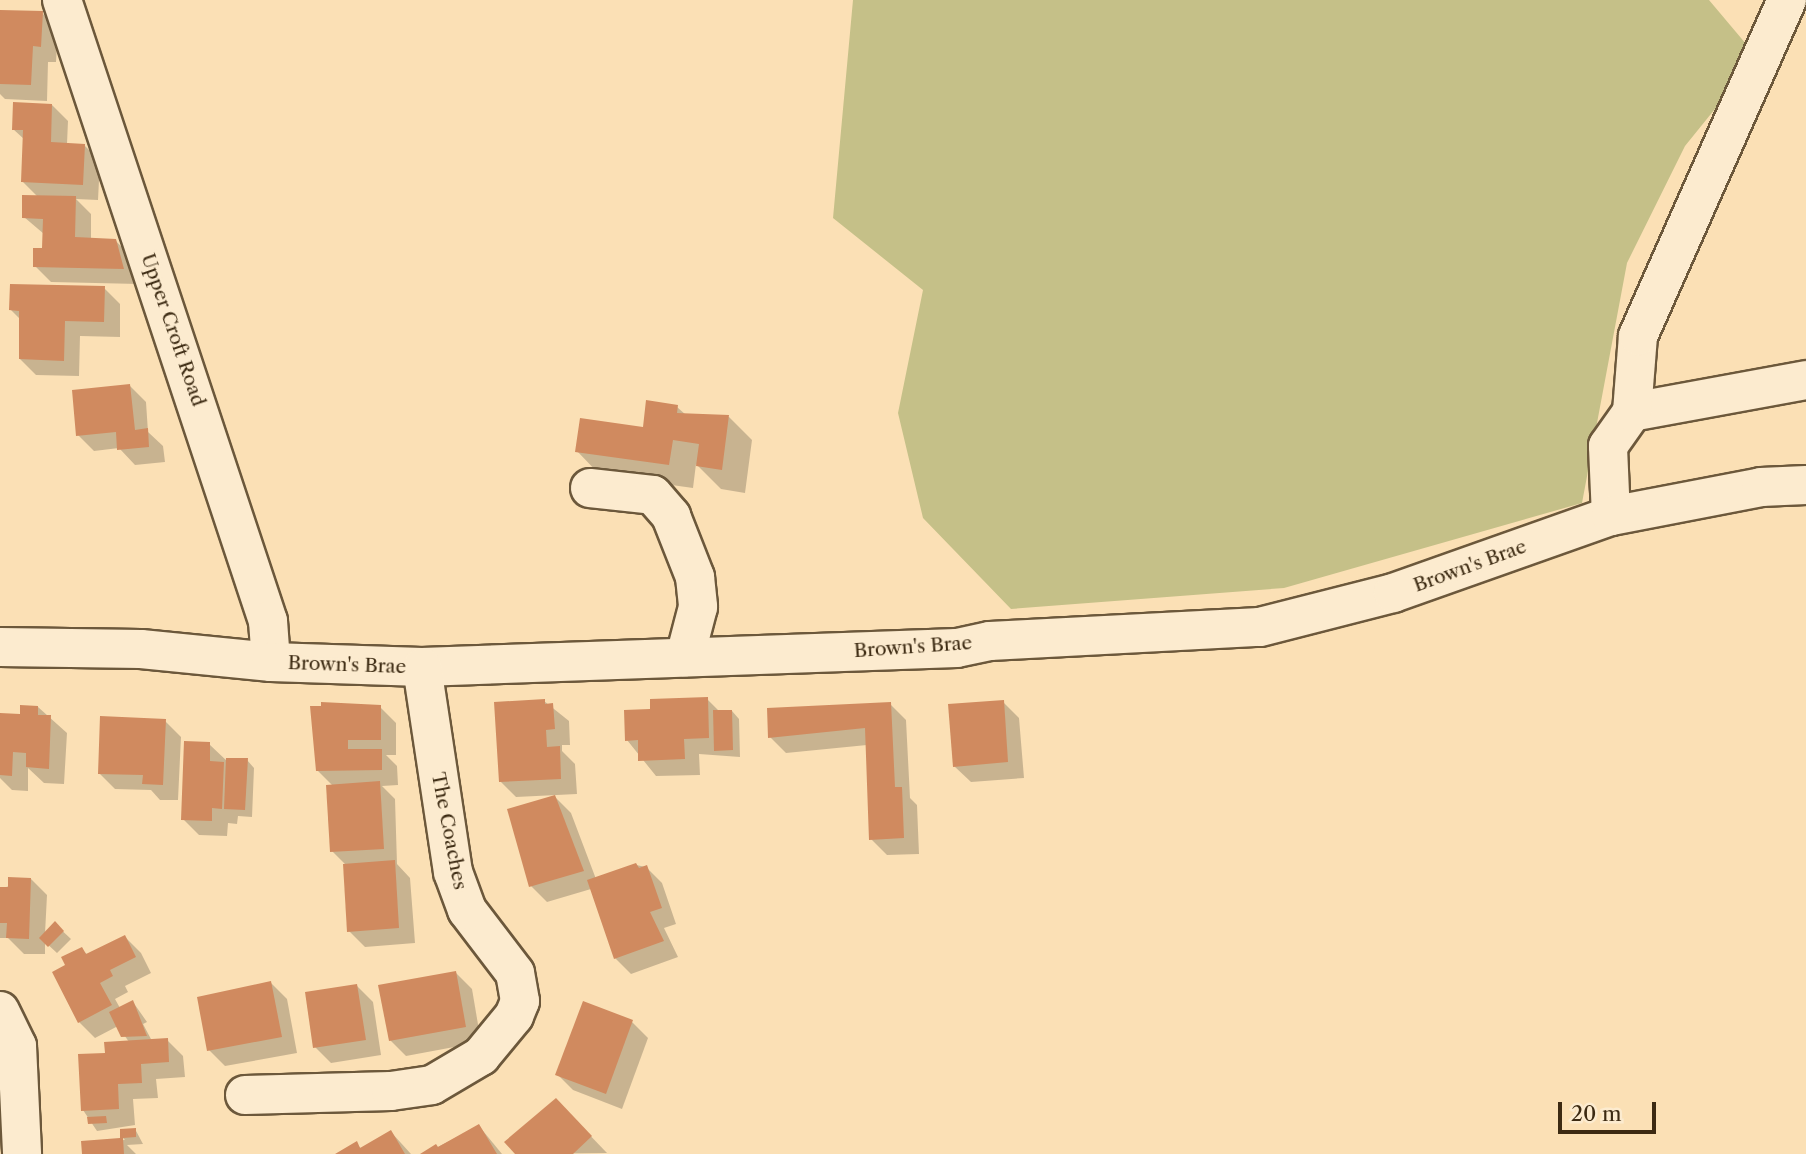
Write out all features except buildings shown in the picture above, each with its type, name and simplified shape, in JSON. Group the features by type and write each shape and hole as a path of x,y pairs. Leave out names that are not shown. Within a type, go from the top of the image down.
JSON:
{"street":[{"name":"Upper Croft Road","path":"62,0 268,621 271,662"},
{"path":"1611,516 1608,446 1632,412 1638,336 1787,0"},
{"path":"1632,412 1806,380"},
{"name":"Brown's Brae","path":"0,647 141,649 271,662 422,667 957,648 990,641 1260,627 1393,593 1611,516 1761,487 1806,485"},
{"path":"590,488 653,495 671,516 695,577 698,607 685,657"},
{"name":"The Coaches","path":"245,1095 391,1091 432,1085 481,1056 514,1016 520,1001 515,973 467,909 453,872 422,667"},
{"path":"0,1011 17,1046 22,1154"}],"shaded area":[{"path":"853,0 1709,0 1757,57 1685,146 1627,263 1582,503 1284,588 1011,609 923,518 898,413 923,290 833,218"}]}
